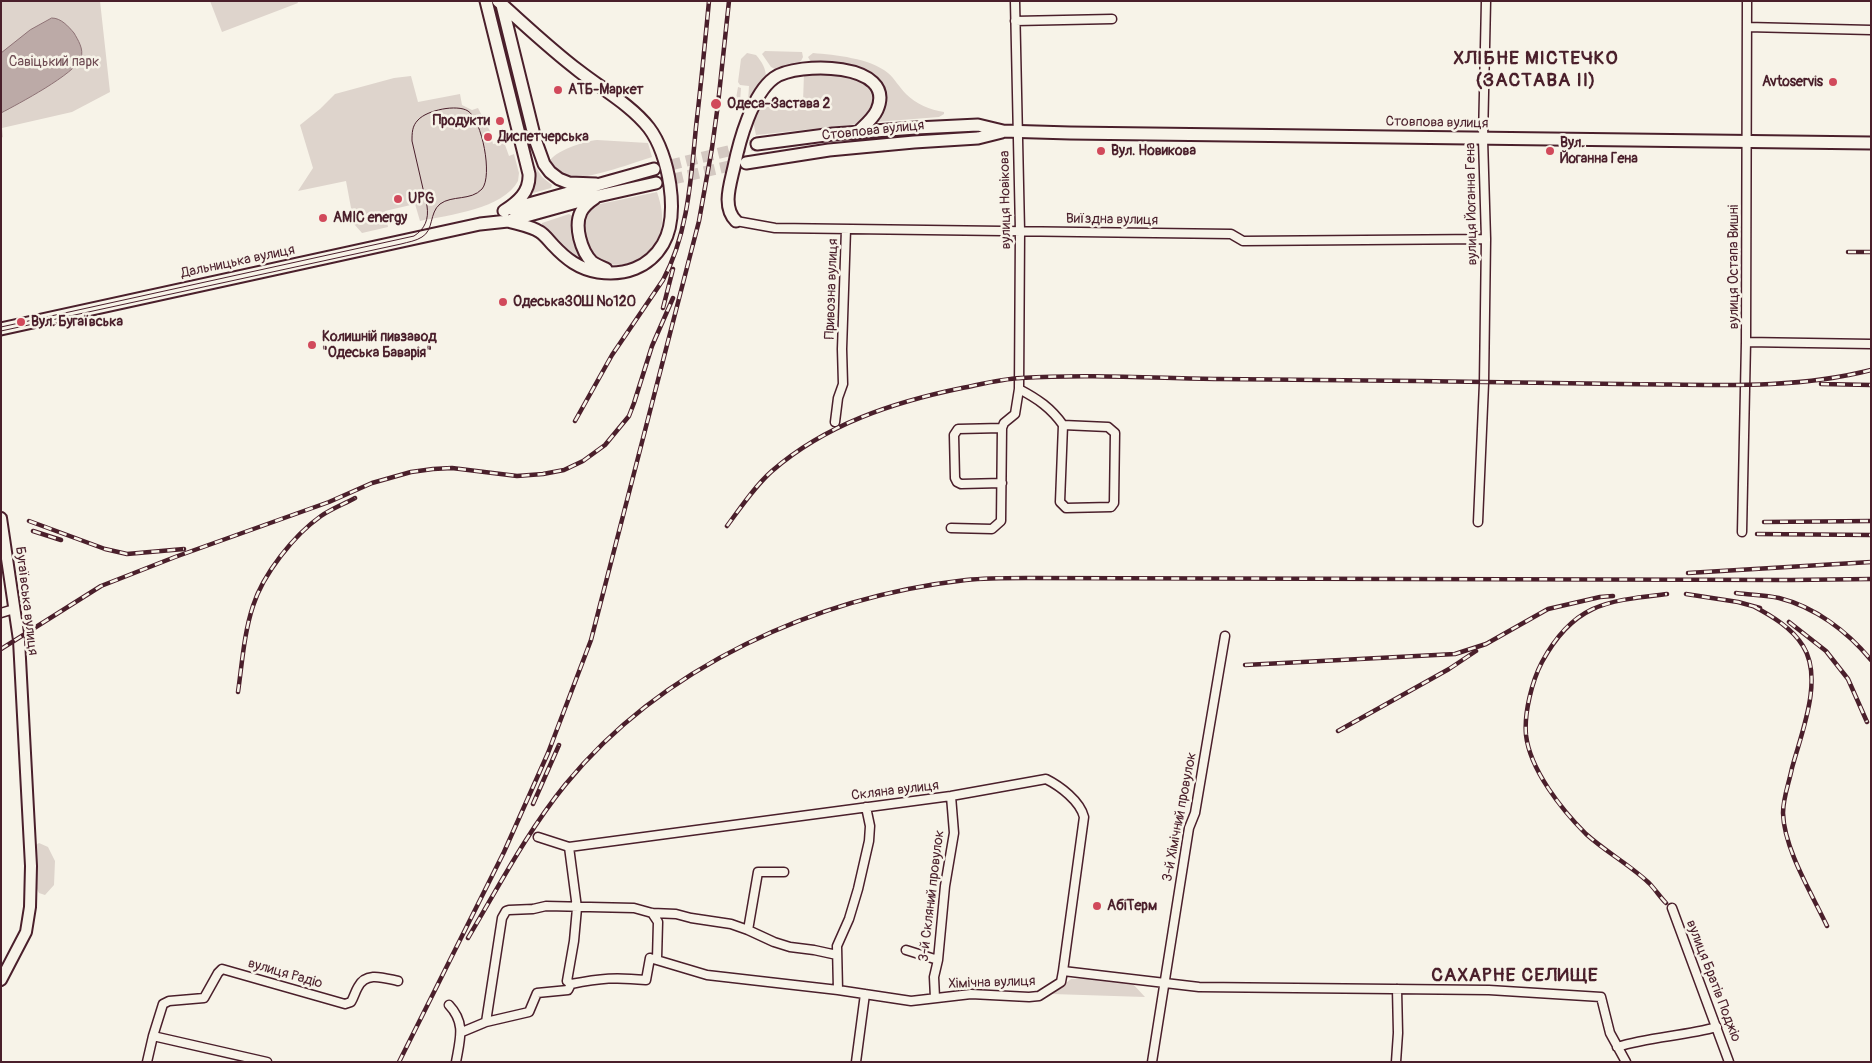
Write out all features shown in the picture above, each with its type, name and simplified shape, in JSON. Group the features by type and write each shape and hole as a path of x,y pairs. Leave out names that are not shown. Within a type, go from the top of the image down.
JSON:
{"main road":[{"path":"486,1 529,174 526,190 506,216 540,232 563,256 576,265 599,272 614,272 635,269 648,262 659,250 667,235 671,201 663,155 651,130 640,118 544,43 500,3"},
{"path":"500,3 535,139 544,164 559,179 597,190 580,214 580,234 584,250 590,260 596,265 614,272"},
{"path":"736,221 731,216 728,202 738,147 750,114 762,91 774,78 788,71 816,68 849,71 870,78 876,86 880,103 872,118 857,133"},
{"name":"Стовпова вулиця","path":"757,144 857,133 978,125 1003,131 1018,132 1871,143"},
{"name":"Стовпова вулиця","path":"746,162 848,148 978,138 1003,131"},
{"name":"Дальницька вулиця","path":"1,329 480,224 597,190 654,169"},
{"name":"Дальницька вулиця","path":"597,190 656,183"},
{"name":"Бугаївська вулиця","path":"1,518 19,640 30,889 28,924 24,939 1,980"}],"street":[{"name":"вулиця Новікова","path":"1002,428 1015,414 1019,389 1020,231 1015,1"},
{"name":"вулиця Йоганна Гена","path":"1478,522 1484,380 1486,1"},
{"name":"вулиця Остапа Вишні","path":"1742,532 1746,342 1746,1"},
{"path":"1015,21 1112,19"},
{"path":"1747,27 1871,30"},
{"name":"Виїздна вулиця","path":"736,221 775,228 1231,234 1243,241 1486,239"},
{"name":"Привозна вулиця","path":"835,422 838,398 843,384 842,349 846,229"},
{"path":"1746,342 1871,344"},
{"path":"1019,389 1043,402 1055,413 1063,425 1060,502 1066,508 1111,507 1114,504 1115,433 1108,427 1063,425"},
{"path":"951,528 992,529 1001,521 1002,483 1002,428 958,429 954,435 955,478 957,482 961,484 1002,483"},
{"path":"1,613 14,609"},
{"name":"3-й Хімічний провулок","path":"1152,1062 1189,828 1195,813 1225,636"},
{"name":"Скляна вулиця","path":"538,837 568,847 951,796 1046,779 1056,784 1082,808 1084,817 1063,971"},
{"name":"3-й Скляний провулок","path":"935,998 934,977 938,960 945,886 954,833 951,796"},
{"path":"838,990 837,946 849,919 869,841 870,826 866,807"},
{"path":"568,847 577,908 574,941 567,981 571,984"},
{"path":"748,930 758,872 784,872"},
{"path":"486,1022 502,918 506,911 512,909 533,910 546,906 634,908 652,913 676,914 731,924 790,947 837,954"},
{"name":"вулиця Братів Поджіо","path":"1672,908 1730,1062"},
{"path":"571,984 616,977 646,980 650,958 657,959 658,922 652,913"},
{"path":"906,950 938,960"},
{"name":"Хімічна вулиця","path":"657,959 707,975 838,990 911,1001 971,994 1029,998 1039,996 1061,982 1063,971"},
{"name":"вулиця Радіо","path":"152,1036 165,1002 204,998 222,969 345,1004 351,1002 358,986 366,978 377,976 398,982"},
{"path":"1063,971 1199,987 1490,990 1601,997 1610,1033 1626,1062"},
{"path":"462,1032 486,1022 528,1012 538,993 568,990 571,984"},
{"path":"1396,1062 1398,1033 1397,990"},
{"path":"856,1062 865,994"},
{"path":"449,1005 455,1012 462,1032 456,1062"},
{"path":"1617,1047 1717,1027"},
{"path":"147,1062 152,1036 267,1062"}],"green space":[{"name":"Савіцький парк","path":"1,1 100,1 110,92 72,112 2,128 3,137 1,138"},
{"path":"210,1 297,1 298,3 222,32"},
{"path":"765,51 802,52 803,57 799,65 777,70 771,67 762,54"},
{"path":"747,53 756,55 760,60 766,78 747,112 734,110 738,87 741,88 740,102 748,102 749,86 740,85 738,82 741,59"},
{"path":"813,53 852,58 881,68 914,101 928,108 944,112 944,114 939,117 876,122 880,83 812,64 808,57"},
{"path":"804,73 847,76 858,79 866,84 872,91 873,101 868,114 859,124 756,135 753,121 763,101 803,102"},
{"path":"411,76 418,102 460,94 462,105 472,110 478,108 490,131 493,144 504,142 509,156 514,154 519,173 518,181 511,191 500,198 460,213 420,221 415,204 385,211 388,227 362,233 354,224 346,181 298,191 313,168 300,125 335,94 394,78"},
{"path":"597,140 648,143 652,157 613,170 582,177 563,175 549,162 563,150 578,144"},
{"path":"535,166 542,177 552,185 551,188 533,193 532,167"},
{"path":"657,192 662,211 662,225 656,241 650,250 643,256 625,264 614,265 593,259 587,246 584,232 585,219 591,206"},
{"path":"569,214 573,216 574,239 581,261 572,258 542,227 542,223"},
{"path":"39,843 48,847 55,861 54,885 45,895 39,893 36,887 36,845"},
{"path":"1098,978 1133,984 1145,997 1052,994 1071,979"}],"shaded area":[{"path":"52,18 67,25 74,33 81,48 81,58 77,65 58,80 1,113 1,53 30,30"}],"tunnel":[{"path":"654,169 757,144"},
{"path":"656,183 742,163"}],"tram line":[{"path":"1,327 414,236 423,227 427,219 427,206 412,141 412,132 415,125 422,116 428,113 450,108 468,111 478,125 486,161 485,182 482,189 478,193 467,197 445,201 440,204 434,212 426,234 417,240 1,331"}],"railway":[{"path":"575,421 612,355 663,280 678,244 690,186 709,1"},
{"path":"399,1062 504,852 548,753 591,640 699,221 712,148 729,1"},
{"path":"1848,252 1871,252"},
{"path":"663,308 673,269"},
{"path":"1,649 101,586 175,557 329,502 372,483 411,472 433,469 452,468 517,476 543,474 564,470 583,461 605,445 629,416 652,346 673,298"},
{"path":"727,526 754,490 772,471 815,440 862,417 911,400 1006,379 1095,376 1746,385 1809,381 1871,370"},
{"path":"1821,384 1871,385"},
{"path":"238,692 247,627 253,606 264,581 290,544 300,534 325,513 355,498"},
{"path":"29,521 105,549 127,554 184,549"},
{"path":"1764,522 1871,521"},
{"path":"33,531 61,540"},
{"path":"1757,534 1871,535"},
{"path":"1688,573 1871,562"},
{"path":"468,938 514,860 551,803 604,743 647,705 695,672 746,644 799,621 854,602 910,589 966,580 996,578 1871,579"},
{"path":"1736,593 1779,598 1805,607 1841,630 1871,660"},
{"path":"1666,903 1642,876 1586,834 1548,789 1529,748 1526,735 1526,717 1538,670 1554,642 1567,627 1580,616 1594,608 1627,599 1667,594"},
{"path":"1686,594 1738,602 1760,608"},
{"path":"1245,665 1455,654 1486,644 1548,609 1600,597 1613,596"},
{"path":"1753,606 1787,628 1803,646 1809,659 1811,674 1809,707 1786,790 1783,813 1793,856 1827,926"},
{"path":"1789,622 1826,651 1848,679 1867,722"},
{"path":"1338,731 1449,669 1476,651"},
{"path":"533,804 559,745"}],"place":[{"name":"Avtoservis","path":"1833,82"},
{"name":"АТБ-Маркет","path":"558,90"},
{"name":"Одеса-Застава 2","path":"716,104"},
{"name":"Продукти","path":"500,121"},
{"name":"Диспетчерська","path":"488,137"},
{"name":"Вул. Новикова","path":"1101,151"},
{"name":"Вул. Йоганна Гена","path":"1550,151"},
{"name":"UPG","path":"398,199"},
{"name":"AMIC energy","path":"323,218"},
{"name":"ОдеськаЗОШ №120","path":"503,302"},
{"name":"Вул. Бугаївська","path":"21,322"},
{"name":"Колишній пивзавод \"Одеська Баварія\"","path":"312,345"},
{"name":"АбіТерм","path":"1097,906"}],"district":[{"name":"ХЛІБНЕ МІСТЕЧКО (ЗАСТАВА ІІ)","path":"1536,70"},
{"name":"САХАРНЕ СЕЛИЩЕ","path":"1515,976"}]}
